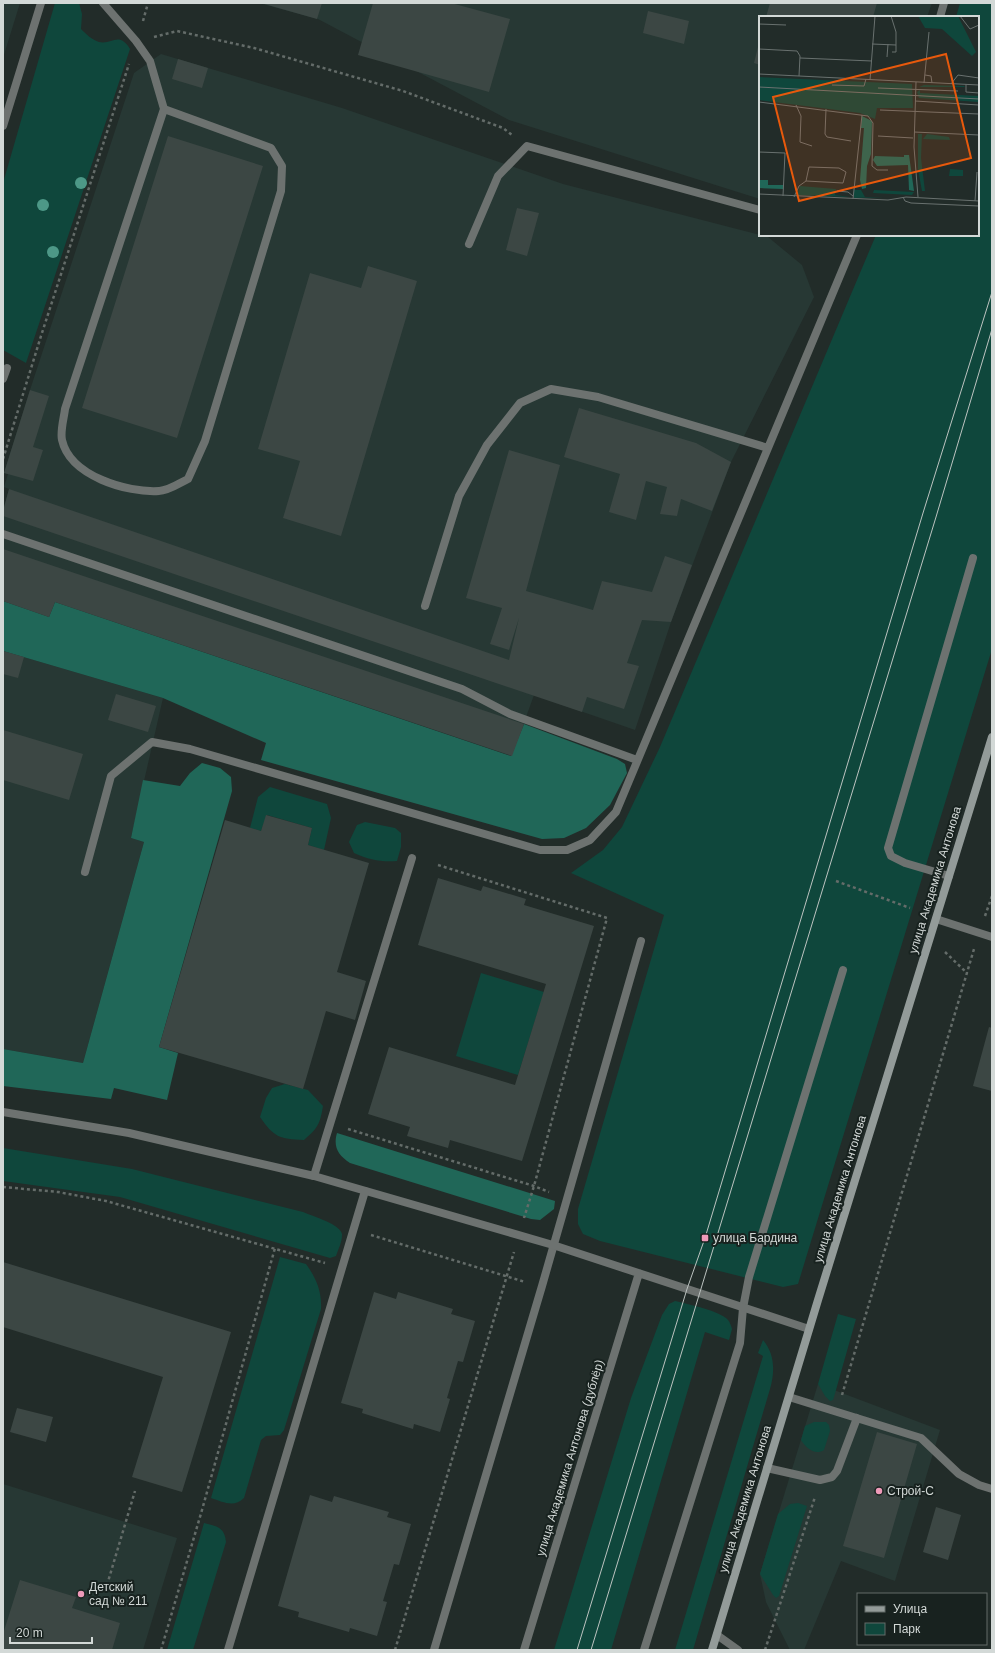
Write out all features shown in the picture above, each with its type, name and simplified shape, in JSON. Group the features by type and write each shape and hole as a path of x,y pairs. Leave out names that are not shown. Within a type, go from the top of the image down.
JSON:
{"main road":[{"name":"улица Академика Антонова","path":"712,1650 788,1397 992,737"}],"street":[{"path":"3,126 41,3"},
{"path":"103,3 136,41 150,61 164,109 65,409 62,439 69,458 82,470 111,483 137,489 161,491 188,479 205,441 281,191 282,166 271,148 164,109"},
{"path":"940,16 944,3"},
{"path":"468,244 498,176 527,146 759,210"},
{"path":"85,872 111,776 152,742 190,749 540,850 567,850 590,840 616,812 857,236"},
{"path":"3,379 6,368"},
{"path":"425,606 459,496 487,445 520,402 551,388 598,397 768,448"},
{"path":"3,534 462,689 510,714 637,760"},
{"path":"949,876 905,863 891,856 888,848 973,558"},
{"path":"314,1176 412,858"},
{"path":"936,919 992,936"},
{"path":"434,1650 542,1286 641,941"},
{"path":"644,1650 740,1343 743,1308 749,1277 843,970"},
{"path":"3,1112 129,1133 314,1176 518,1235 809,1329"},
{"path":"228,1650 365,1191"},
{"name":"улица Академика Антонова (дублёр)","path":"524,1650 639,1273"},
{"path":"788,1397 921,1438 959,1474 979,1485 992,1489"},
{"path":"767,1468 820,1480 832,1477 837,1471 857,1418"},
{"path":"717,1635 738,1650"}],"path":[{"path":"3,459 148,3"},
{"path":"136,41 177,32 254,48 403,91 503,128 527,146"},
{"path":"395,1650 518,1235 534,1186 607,918 438,865"},
{"path":"836,881 910,908"},
{"path":"837,1412 979,932 992,896"},
{"path":"945,952 967,972"},
{"path":"330,1123 534,1186 567,1199"},
{"path":"3,1187 58,1192 106,1201 276,1248 342,1268"},
{"path":"354,1229 542,1286"},
{"path":"161,1650 276,1248"},
{"path":"764,1650 820,1480"},
{"path":"107,1585 135,1491"}],"shaded area":[{"path":"3,3 20,3 3,58"},
{"path":"259,3 932,3 927,16 759,16 759,199 509,120 318,19"},
{"path":"161,54 342,108 563,184 759,235 759,236 768,237 802,265 814,297 731,462 671,622 635,730 534,695 512,756 55,602 49,617 3,601 3,511 9,489 4,487 8,474 4,473 134,73"},
{"path":"3,651 163,698 131,838 144,842 83,1063 3,1049"},
{"path":"818,1384 940,1430 895,1581 841,1561 804,1650 790,1650 766,1602 760,1574"},
{"name":"Детский сад № 211","path":"3,1484 177,1538 143,1650 3,1650"}],"green space":[{"path":"55,3 79,3 82,14 81,29 87,35 99,42 119,40 126,44 130,49 26,363 3,350 3,183"},
{"path":"960,3 992,3 992,649 798,1284 783,1287 600,1241 583,1234 578,1224 578,1209 664,915 571,873 603,850 622,827 660,747 876,236 979,236 979,16 956,16"},
{"path":"3,601 49,617 55,602 511,756 524,724 617,759 625,764 627,773 610,805 586,828 564,838 542,839 261,760 266,743 163,698 3,651"},
{"path":"202,763 220,768 231,777 232,791 159,1047 178,1053 167,1100 114,1088 111,1099 3,1086 3,1049 83,1063 144,842 131,838 143,780 180,786 190,773"},
{"path":"270,787 327,804 331,818 324,850 308,845 312,828 267,815 261,831 250,828 258,797"},
{"path":"365,822 395,828 401,833 401,847 397,861 375,860 354,853 349,842 357,825"},
{"path":"481,973 544,992 518,1075 456,1056"},
{"path":"285,1084 308,1090 323,1106 318,1125 304,1140 289,1139 278,1136 269,1129 260,1117 266,1098 272,1088"},
{"path":"337,1133 555,1201 554,1209 540,1220 531,1219 350,1163 342,1157 336,1147"},
{"path":"3,1148 132,1169 303,1212 326,1221 338,1228 342,1235 341,1243 336,1256 330,1258 120,1197 3,1181"},
{"path":"280,1257 306,1264 318,1285 321,1309 284,1430 280,1435 266,1436 261,1440 244,1498 236,1503 228,1503 211,1498"},
{"path":"675,1301 703,1308 724,1317 729,1321 732,1329 729,1340 705,1332 611,1650 554,1650 631,1398 662,1315 669,1304"},
{"path":"838,1314 856,1319 834,1397 833,1400 830,1401 825,1396 818,1384"},
{"path":"763,1340 770,1351 773,1363 773,1376 770,1389 693,1650 675,1650 763,1356 758,1353"},
{"path":"814,1422 826,1422 829,1425 830,1431 824,1450 821,1452 814,1452 805,1446 801,1440 805,1426"},
{"path":"798,1503 807,1506 779,1596 776,1598 760,1574 778,1514 790,1504"},
{"path":"204,1523 216,1526 222,1530 226,1542 193,1650 167,1650"}],"building":[{"path":"261,3 322,3 317,19"},
{"path":"373,3 451,3 510,19 489,92 358,55"},
{"path":"770,3 877,3 873,16 766,16"},
{"path":"648,11 689,21 684,44 643,33"},
{"path":"759,43 759,65 754,63"},
{"path":"178,59 208,68 202,88 172,79"},
{"path":"168,136 263,166 177,438 82,408"},
{"path":"517,208 539,213 527,256 506,250"},
{"path":"368,266 417,281 341,536 283,518 300,461 258,449 310,273 361,288"},
{"path":"30,390 49,396 33,447 43,450 33,481 4,473"},
{"path":"579,408 696,443 731,462 712,511 681,499 677,516 660,514 667,487 646,481 636,520 609,512 620,474 564,457"},
{"path":"509,450 560,465 526,591 593,610 602,581 652,592 665,556 692,565 671,622 642,620 627,663 639,666 624,709 587,697 582,712 3,516 9,489 509,660 519,618 509,650 490,644 502,608 466,598"},
{"path":"3,549 524,724 512,756 55,602 49,617 3,601"},
{"path":"3,651 24,657 18,678 3,674"},
{"path":"116,694 156,706 148,732 108,720"},
{"path":"3,730 83,754 69,800 3,780"},
{"path":"266,815 312,828 308,845 369,863 337,972 366,981 355,1020 326,1011 303,1089 159,1047 225,820 261,831"},
{"path":"438,878 481,891 483,886 526,899 524,905 594,926 522,1161 450,1140 448,1148 407,1136 410,1127 368,1114 389,1047 515,1085 546,984 418,945"},
{"path":"989,1027 992,1028 992,1091 973,1086"},
{"path":"3,1262 231,1332 182,1492 132,1477 163,1377 3,1327"},
{"path":"374,1292 396,1299 398,1292 453,1309 451,1314 475,1321 463,1362 458,1361 447,1398 450,1399 440,1432 414,1424 413,1429 362,1413 363,1409 341,1403"},
{"path":"17,1408 53,1417 46,1442 10,1432"},
{"path":"877,1432 917,1444 884,1558 843,1546"},
{"path":"310,1495 332,1502 334,1496 389,1512 387,1517 411,1524 399,1565 394,1564 383,1601 387,1602 377,1636 350,1628 349,1632 298,1617 299,1612 278,1606"},
{"path":"936,1507 961,1515 948,1560 923,1552"},
{"path":"20,1580 76,1597 72,1608 120,1623 112,1650 3,1650 3,1634"}],"tram line":[{"path":"577,1650 687,1289 705,1238 923,513 992,292"},
{"path":"591,1650 992,329"}],"place":[{"name":"улица Бардина","path":"705,1238"},
{"name":"Строй-С","path":"879,1491"},
{"name":"Детский сад № 211","path":"81,1594"}]}
